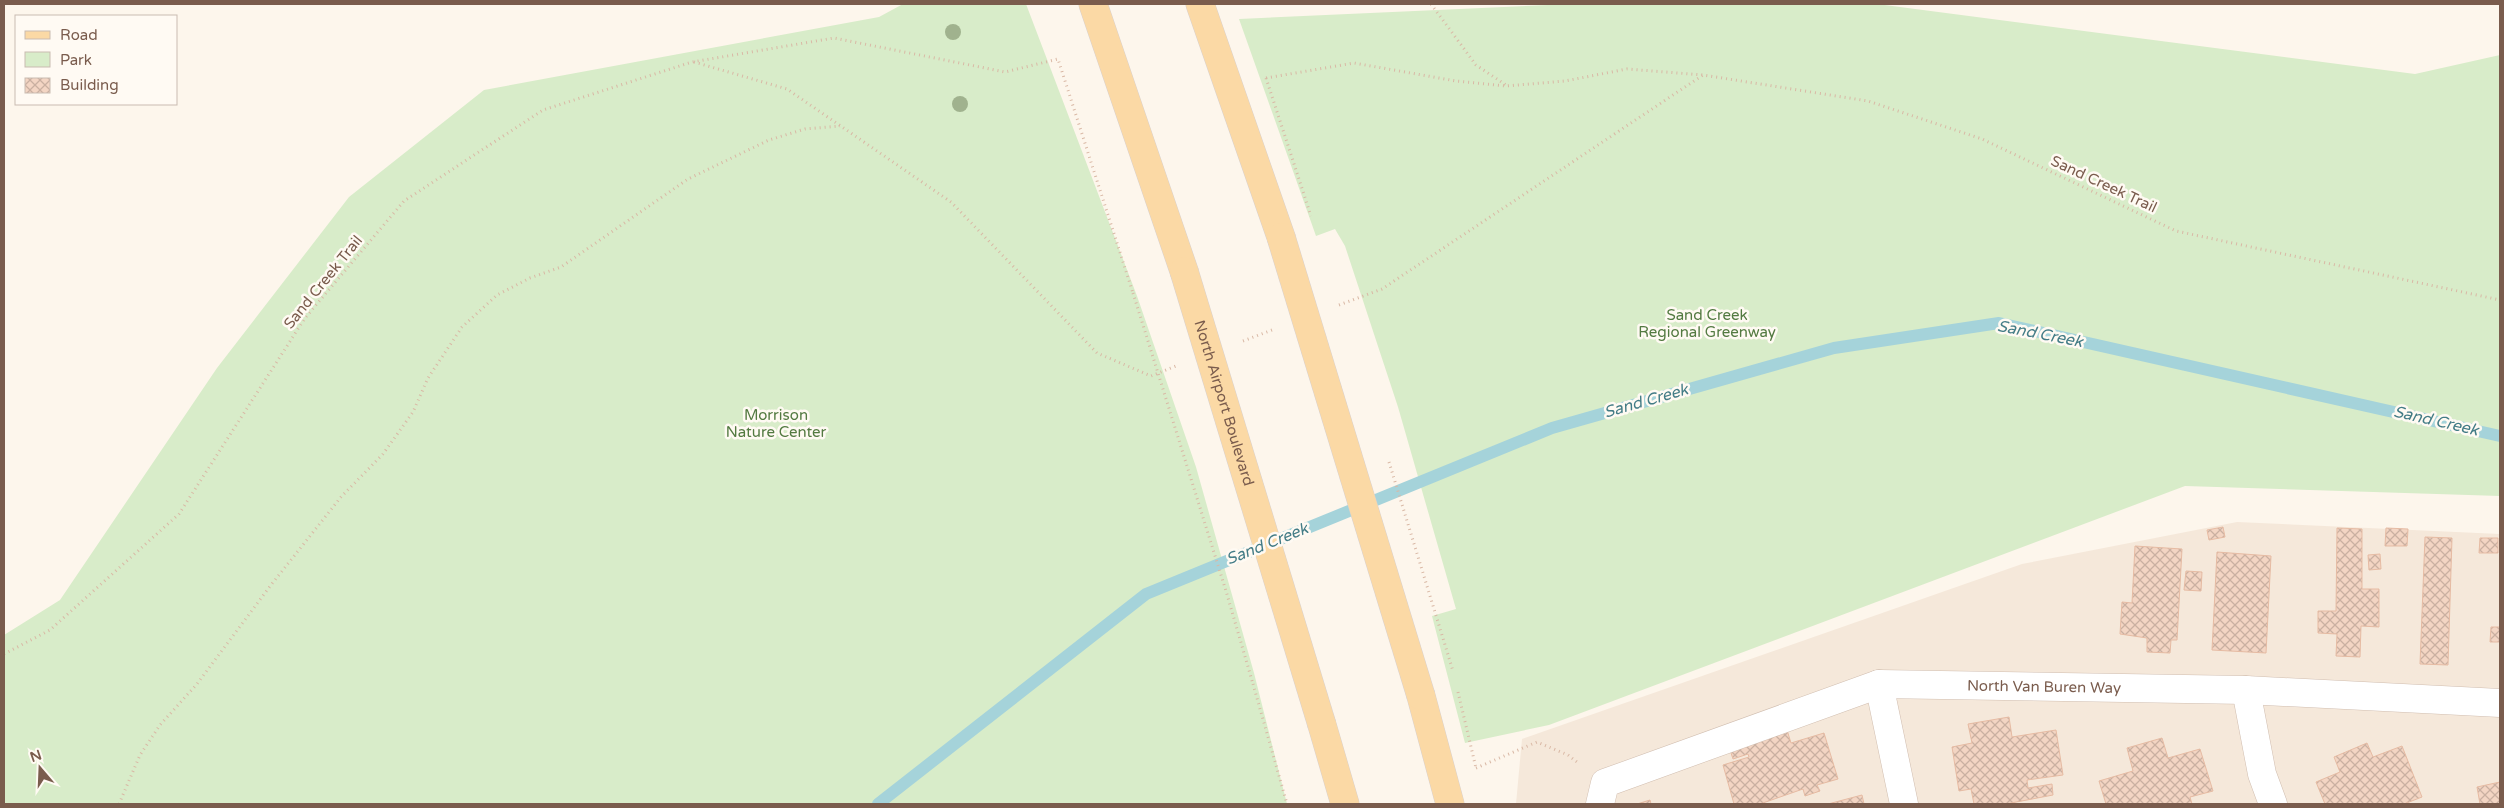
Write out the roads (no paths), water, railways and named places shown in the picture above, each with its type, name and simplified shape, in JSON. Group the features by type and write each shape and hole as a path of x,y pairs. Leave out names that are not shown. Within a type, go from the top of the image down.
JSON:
{"main road":[{"name":"North Airport Boulevard","path":"1093,4 1184,271 1345,804"},
{"path":"1200,4 1281,237 1421,696 1450,804"}],"street":[{"name":"North Van Buren Way","path":"1602,794 1879,684 2246,690 2500,703"},
{"path":"1879,684 1904,804"},
{"path":"2246,690 2262,774 2273,804"}],"waterway":[{"name":"Sand Creek","path":"878,804 1146,594 1552,428 1834,348 1999,323 2500,436"}],"park label":[{"name":"Sand Creek Regional Greenway","path":"1707,324"},
{"name":"Morrison Nature Center","path":"776,424"}]}
